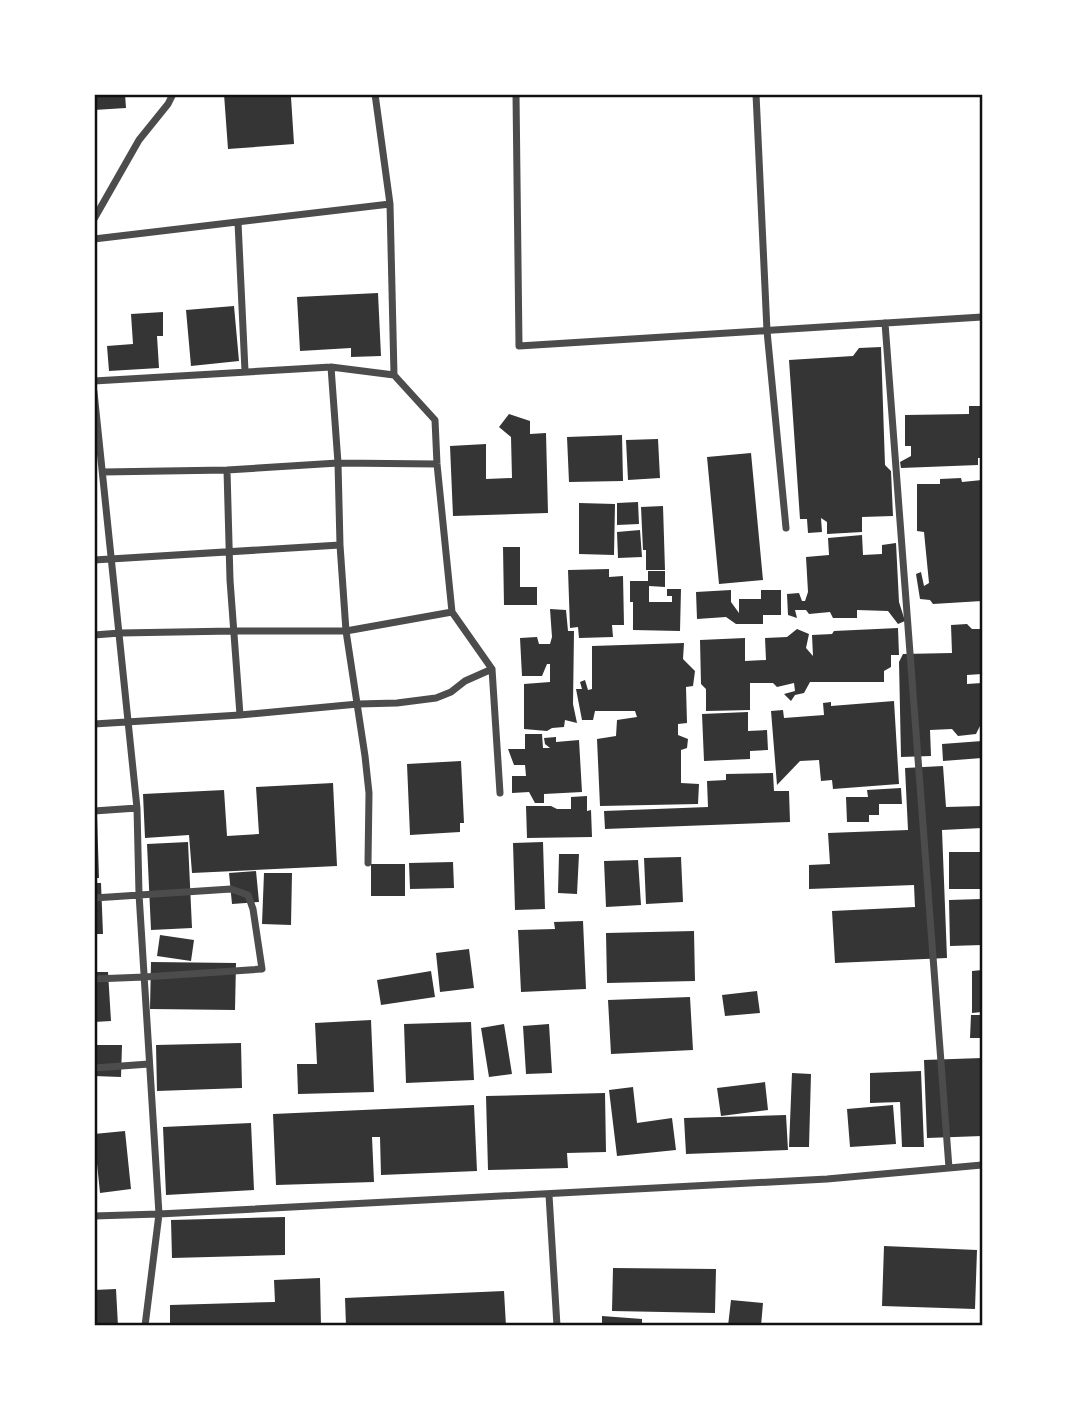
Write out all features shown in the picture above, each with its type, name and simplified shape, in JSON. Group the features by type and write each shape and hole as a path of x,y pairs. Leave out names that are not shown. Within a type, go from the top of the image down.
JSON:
{"street":[{"path":"94,219 139,141 169,104 173,94"},
{"path":"375,94 390,204 394,375"},
{"path":"516,94 519,346 982,317"},
{"path":"756,94 767,331 786,528"},
{"path":"94,239 390,204"},
{"path":"238,222 245,371"},
{"path":"885,323 949,1168"},
{"path":"331,366 346,631 369,793 368,863"},
{"path":"94,381 331,366 394,375 435,420 452,612 492,669 500,793"},
{"path":"94,392 137,808 139,894 159,1214 145,1325"},
{"path":"103,472 227,470 338,463 437,464"},
{"path":"227,470 233,631 240,715"},
{"path":"94,560 340,545"},
{"path":"94,635 346,631 452,612"},
{"path":"94,724 436,698 492,669"},
{"path":"94,811 137,808"},
{"path":"94,898 231,889 248,895 253,909 262,968 94,979"},
{"path":"94,1068 149,1064"},
{"path":"94,1216 549,1195 827,1179 982,1165"},
{"path":"549,1195 557,1325"}],"building":[{"path":"94,94 125,94 126,108 94,110"},
{"path":"224,94 299,94 291,97 294,144 228,149"},
{"path":"378,293 381,356 351,357 351,348 300,351 297,297"},
{"path":"234,306 239,361 191,366 186,310"},
{"path":"163,312 163,336 157,336 159,368 109,371 107,346 133,344 131,314"},
{"path":"881,347 885,465 891,471 893,516 862,517 862,532 827,534 827,522 821,518 822,532 808,533 807,519 800,519 789,360 853,356 859,348"},
{"path":"969,406 982,406 982,458 978,458 978,465 901,468 900,462 911,456 911,446 905,446 905,415 969,414"},
{"path":"509,414 530,421 530,434 546,433 548,513 453,516 450,446 486,444 486,479 512,478 511,437 499,427"},
{"path":"622,435 623,481 569,482 567,437"},
{"path":"658,439 660,478 628,480 626,440"},
{"path":"751,453 763,580 719,584 707,457"},
{"path":"961,478 962,482 982,480 982,601 933,604 930,600 920,599 916,574 921,572 924,586 929,583 924,532 917,531 917,484 940,484 940,479"},
{"path":"638,502 639,524 617,525 617,503"},
{"path":"579,503 615,504 614,555 579,554"},
{"path":"663,506 665,570 646,570 641,507"},
{"path":"640,530 642,557 618,558 617,532"},
{"path":"862,535 863,555 882,554 882,545 896,543 899,602 905,621 898,624 888,611 857,610 857,618 833,618 830,612 809,614 806,610 795,610 797,618 788,615 787,594 799,593 802,601 805,601 808,592 806,557 829,555 828,538"},
{"path":"503,547 520,547 520,587 537,587 537,605 504,605"},
{"path":"609,569 609,577 623,576 624,625 612,625 613,637 579,638 578,627 570,628 568,570"},
{"path":"648,571 665,571 665,587 649,586 649,602 672,602 672,596 667,596 667,589 681,589 680,631 633,630 630,581 648,581"},
{"path":"731,590 731,602 739,613 739,599 761,599 761,590 781,590 781,615 763,615 763,624 736,624 726,617 697,619 696,592"},
{"path":"550,609 566,610 568,631 574,631 573,704 577,723 565,720 564,727 547,731 524,729 524,684 550,682 550,664 547,664 542,676 522,676 520,638 537,637 539,644 550,644"},
{"path":"967,624 972,629 982,629 982,674 967,675 967,684 982,683 982,726 976,734 958,736 952,729 930,730 931,756 901,757 899,662 903,654 952,653 951,625"},
{"path":"898,628 899,655 891,655 891,667 884,671 884,682 810,682 804,693 795,695 791,701 784,694 795,691 794,683 777,687 773,683 750,683 750,710 706,711 706,689 701,684 700,640 745,638 745,661 766,660 765,638 787,637 797,629 809,634 806,648 813,656 812,635 832,634 834,631"},
{"path":"684,643 683,659 695,671 693,686 686,687 687,723 678,724 678,735 688,739 687,748 681,750 681,783 699,784 698,804 600,806 597,739 616,736 617,720 637,717 635,711 595,711 593,720 582,720 576,689 582,689 580,682 585,680 588,690 592,689 592,646"},
{"path":"894,701 899,784 833,789 832,780 821,781 819,760 800,761 777,785 771,711 783,710 784,718 824,715 823,703 831,702 831,706"},
{"path":"748,712 748,731 767,730 768,750 750,751 750,759 704,761 702,714"},
{"path":"525,734 542,734 543,748 550,748 545,744 544,738 556,737 556,742 579,740 582,792 544,794 544,803 535,803 529,792 512,793 512,776 526,776 525,765 514,765 508,749 525,749"},
{"path":"982,741 982,758 943,761 942,744"},
{"path":"461,761 464,823 460,823 460,832 410,835 407,764"},
{"path":"943,766 946,807 982,806 982,828 942,830 947,958 835,963 832,911 915,907 914,885 809,889 809,865 830,864 828,833 908,830 905,768"},
{"path":"773,773 774,791 789,791 790,822 605,829 604,811 708,807 707,781 726,780 726,774"},
{"path":"333,783 337,866 192,873 189,835 145,838 143,794 224,790 227,836 259,834 256,787"},
{"path":"901,788 902,804 879,804 879,815 869,815 869,822 847,822 846,797 868,797 867,790"},
{"path":"587,796 587,811 591,810 592,837 527,838 526,806 571,809 571,797"},
{"path":"94,815 97,815 99,878 94,878"},
{"path":"188,842 192,928 151,930 147,844"},
{"path":"543,842 545,909 515,910 513,843"},
{"path":"949,852 981,852 981,889 949,889"},
{"path":"559,854 579,854 577,894 558,893"},
{"path":"681,857 683,902 646,904 644,858"},
{"path":"638,860 641,905 606,907 604,861"},
{"path":"453,862 454,888 410,889 409,863"},
{"path":"371,864 405,864 405,896 371,896"},
{"path":"256,871 259,902 232,904 229,873"},
{"path":"264,873 292,873 291,925 262,924"},
{"path":"94,883 101,883 103,934 94,934"},
{"path":"982,899 982,945 950,946 949,900"},
{"path":"583,921 586,989 521,992 518,930 555,929 554,922"},
{"path":"694,931 695,981 607,983 606,933"},
{"path":"160,935 194,940 191,961 157,956"},
{"path":"469,949 474,988 440,992 436,953"},
{"path":"151,962 236,963 235,1010 150,1009"},
{"path":"982,970 982,1012 972,1013 972,971"},
{"path":"431,971 435,997 381,1005 377,980"},
{"path":"94,972 108,972 111,1021 94,1022"},
{"path":"757,991 760,1013 725,1016 722,995"},
{"path":"690,997 693,1050 611,1054 608,1000"},
{"path":"971,1015 982,1015 982,1038 970,1038"},
{"path":"371,1020 374,1092 298,1094 297,1064 317,1064 315,1023"},
{"path":"471,1022 474,1080 406,1083 404,1024"},
{"path":"504,1024 512,1074 489,1077 481,1028"},
{"path":"549,1024 552,1073 526,1074 523,1026"},
{"path":"241,1043 242,1088 157,1091 156,1045"},
{"path":"94,1045 122,1045 121,1077 94,1076"},
{"path":"982,1058 982,1136 927,1138 924,1060"},
{"path":"921,1071 924,1147 902,1147 900,1102 870,1103 870,1073"},
{"path":"792,1073 811,1074 809,1147 789,1147"},
{"path":"765,1082 768,1110 721,1116 717,1088"},
{"path":"633,1087 637,1123 672,1118 676,1150 617,1156 609,1090"},
{"path":"605,1093 606,1152 567,1153 568,1168 488,1170 486,1096"},
{"path":"474,1105 477,1171 381,1175 380,1137 372,1137 374,1182 276,1185 273,1114"},
{"path":"893,1105 896,1144 850,1147 847,1109"},
{"path":"786,1115 788,1150 686,1154 684,1118"},
{"path":"251,1123 254,1190 166,1195 163,1127"},
{"path":"125,1131 131,1189 100,1193 94,1134"},
{"path":"285,1217 285,1255 172,1258 171,1220"},
{"path":"884,1246 977,1250 975,1309 882,1306"},
{"path":"613,1268 716,1269 715,1313 612,1311"},
{"path":"320,1278 321,1326 170,1326 170,1305 275,1302 274,1280"},
{"path":"116,1289 118,1326 94,1326 94,1290"},
{"path":"504,1291 506,1326 346,1326 345,1298"},
{"path":"731,1300 763,1303 761,1326 728,1326"},
{"path":"602,1316 642,1319 642,1326 602,1326"}]}
